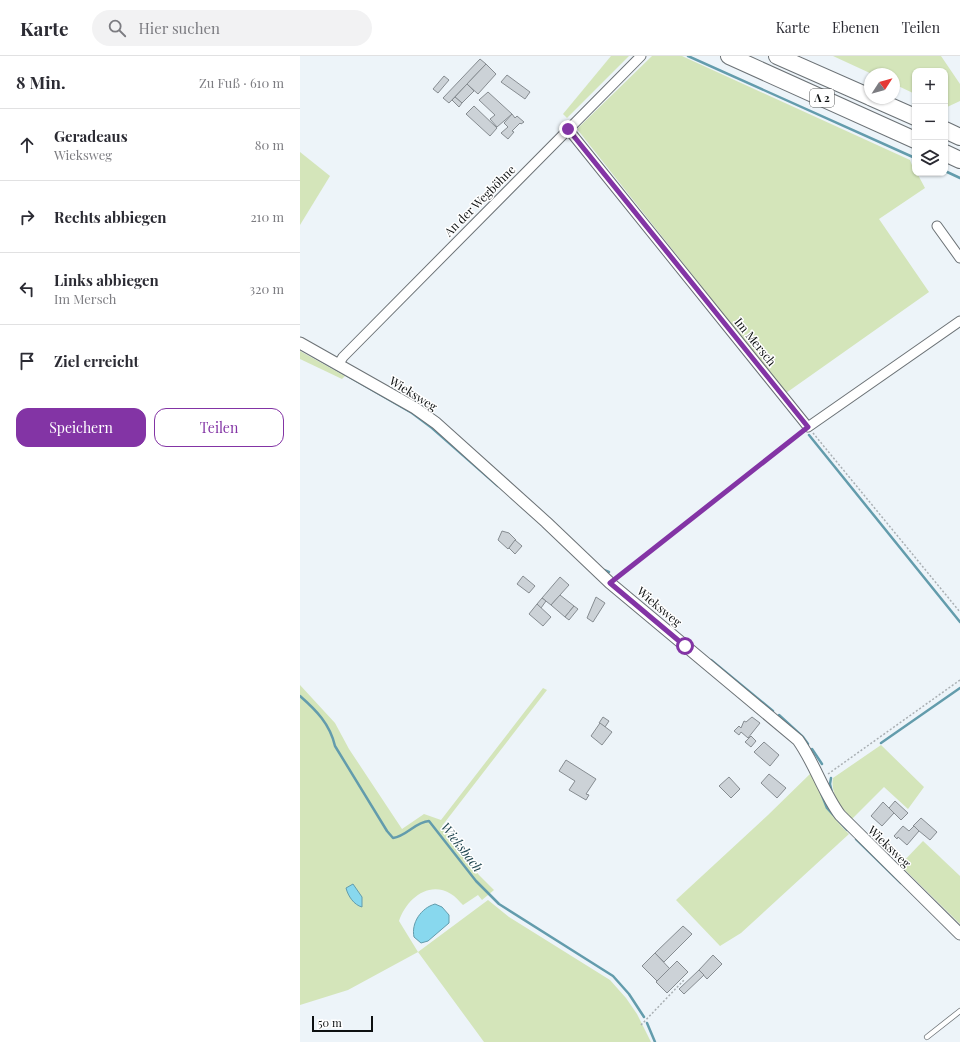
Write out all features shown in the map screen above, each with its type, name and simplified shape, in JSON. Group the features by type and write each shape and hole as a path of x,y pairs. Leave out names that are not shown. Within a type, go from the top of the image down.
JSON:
{"highway":[{"name":"A 2","path":"728,56 912,139"},
{"name":"A 2","path":"777,56 864,95"},
{"name":"A 2","path":"885,104 912,116"},
{"path":"948,131 960,137"},
{"path":"948,154 960,160"}],"street":[{"name":"An der Wegböhne","path":"338,364 342,357 641,56"},
{"name":"Im Mersch","path":"568,129 808,427"},
{"path":"937,226 960,258"},
{"path":"808,427 960,321"},
{"name":"Wieksweg","path":"300,343 415,408 436,423 546,522 610,583 798,740 808,754 832,805 840,815 960,934"}],"lane":[{"path":"927,1037 960,1011"}],"path":[{"path":"610,583 808,427 960,612"},
{"path":"820,779 960,680"},
{"path":"641,1025 684,980"}],"green space":[{"path":"611,56 629,56 567,118 563,114"},
{"path":"652,56 682,56 910,160 912,165 912,176 919,176 925,188 879,219 929,292 786,393 577,129"},
{"path":"833,56 941,56 960,84 960,101 948,107 948,68 912,68 912,93 900,87 900,68 864,68 864,70"},
{"path":"300,152 330,176 300,225"},
{"path":"300,351 345,376 342,379 300,359"},
{"path":"300,685 335,723 349,749 402,829 424,814 441,820 543,688 547,690 442,826 479,875 494,890 482,900 478,895 463,905 456,897 442,890 434,889 419,894 407,906 399,921 418,952 348,990 300,1005"},
{"path":"881,745 924,787 908,809 884,787 852,819 837,800 833,789 833,778"},
{"path":"811,773 830,812 849,834 741,933 720,946 676,900"},
{"path":"923,841 960,876 960,924 900,865"},
{"path":"488,900 509,917 610,980 626,998 637,1014 651,1042 484,1042 418,952"}],"water":[{"path":"353,884 362,897 362,907 354,902 347,891 346,888"},
{"path":"435,904 442,907 449,915 449,923 428,941 421,943 414,937 414,926 421,913 425,909"}],"building":[{"path":"480,59 486,64 449,103 443,98"},
{"path":"486,64 496,74 478,94 467,84"},
{"path":"507,75 530,92 525,99 501,82"},
{"path":"444,76 449,80 438,93 433,89"},
{"path":"467,84 474,91 462,103 455,97"},
{"path":"488,92 512,114 497,127 490,119 495,115 479,100"},
{"path":"455,97 462,103 459,107 452,100"},
{"path":"474,106 497,128 490,136 466,114"},
{"path":"512,114 515,118 517,116 524,122 521,124 520,123 512,131 514,132 508,139 501,133 508,127 504,123"},
{"path":"502,531 509,533 516,540 508,549 498,540"},
{"path":"515,540 522,546 515,554 509,548"},
{"path":"523,576 535,586 529,593 517,584"},
{"path":"560,577 569,585 551,605 542,598"},
{"path":"560,595 574,606 565,617 551,605"},
{"path":"596,597 605,603 593,622 587,618"},
{"path":"542,598 546,601 541,608 537,604"},
{"path":"537,604 551,617 543,626 529,614"},
{"path":"574,606 578,609 569,620 565,617"},
{"path":"603,717 609,721 605,727 599,723"},
{"path":"752,717 760,723 748,738 741,732 739,735 734,731 739,726 741,728 744,721 746,722"},
{"path":"600,723 612,732 602,745 591,736"},
{"path":"751,736 756,741 751,747 745,742"},
{"path":"764,742 779,755 770,766 754,752"},
{"path":"566,760 596,779 586,794 589,795 586,800 569,790 575,781 559,771"},
{"path":"769,774 786,788 777,798 761,783"},
{"path":"729,777 740,789 731,798 719,786"},
{"path":"895,801 908,813 901,820 889,808"},
{"path":"883,802 894,813 882,826 871,816"},
{"path":"921,818 937,832 930,840 913,826"},
{"path":"903,826 909,831 914,826 919,831 907,845 898,837 897,839 894,836"},
{"path":"683,926 692,934 664,962 655,953"},
{"path":"655,953 670,969 657,981 642,966"},
{"path":"713,955 722,964 707,979 699,970"},
{"path":"677,961 688,972 667,993 656,982"},
{"path":"699,970 704,975 684,994 679,989"}],"waterway":[{"path":"688,56 912,157"},
{"path":"948,172 960,178"},
{"path":"313,356 412,413 432,428 498,486"},
{"path":"809,435 960,622"},
{"path":"604,570 609,572"},
{"path":"711,660 773,711"},
{"path":"881,743 960,688"},
{"name":"Wieksbach","path":"300,696 317,712 326,724 335,746 387,831 393,838 403,835 419,824 429,821 476,881 499,904 613,976 629,994 644,1017"},
{"path":"779,715 803,737 808,744"},
{"path":"812,749 822,764"},
{"path":"831,778 830,784 832,793"},
{"path":"821,793 827,808 847,830"},
{"path":"856,839 901,883"},
{"name":"Wieksbach","path":"647,1023 655,1042"}],"route":[{"path":"568,129 808,427 610,583 685,646"}]}
